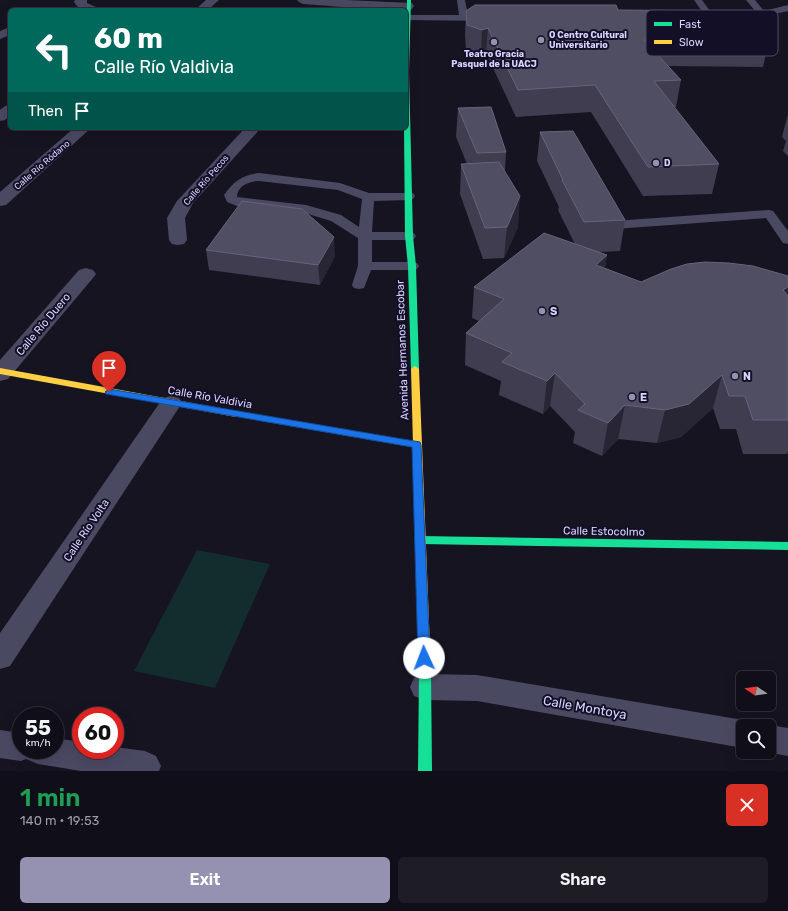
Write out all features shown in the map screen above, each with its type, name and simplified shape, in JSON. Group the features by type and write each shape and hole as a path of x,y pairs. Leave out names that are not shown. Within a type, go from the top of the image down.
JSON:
{"main road":[{"name":"Avenida Hermanos Escobar","path":"407,130 409,236 412,266 425,687 425,771"},
{"name":"Calle Río Valdivia","path":"0,372 417,445"},
{"name":"Calle Estocolmo","path":"420,540 788,546"}],"street":[{"path":"81,0 80,2 83,6 88,8"},
{"path":"203,8 213,0"},
{"path":"303,0 409,8"},
{"path":"0,117 8,111"},
{"name":"Calle Río Ródano","path":"0,201 81,130"},
{"name":"Calle Río Pecos","path":"178,240 176,218 186,201 251,130"},
{"name":"Calle Río Duero","path":"0,372 86,274"},
{"name":"Calle Río Volta","path":"0,657 171,403"},
{"name":"Calle Montoya","path":"425,687 477,688 736,733"},
{"path":"776,739 788,742"},
{"path":"0,744 12,746"},
{"path":"64,754 145,766"}],"lane":[{"path":"461,0 464,18"},
{"path":"698,0 705,10"},
{"path":"750,0 759,10"},
{"path":"785,0 788,3"},
{"path":"409,8 464,18 495,18"},
{"path":"768,10 788,8"},
{"path":"409,196 368,196 340,187 259,177 249,177 240,181 230,195 231,199 237,202 306,209 336,218 364,236 409,236"},
{"path":"359,285 365,266 364,236 368,196"},
{"path":"614,225 769,214 788,240"},
{"path":"365,266 412,266"}],"green space":[{"path":"197,550 270,564 215,688 134,671"}],"building":[{"path":"475,5 616,5 618,10 646,10 646,40 644,40 646,42 646,56 659,56 681,80 654,81 719,164 648,167 595,85 518,90 488,28 482,30 467,25 466,11"},
{"path":"491,107 506,152 477,153 458,108"},
{"path":"573,131 625,220 584,222 562,180 540,132"},
{"path":"499,162 520,196 507,227 485,228 461,164"},
{"path":"242,201 302,209 334,237 318,265 206,250"},
{"path":"544,233 607,255 596,265 641,282 687,264 705,262 753,266 788,276 788,287 783,290 788,296 788,420 753,420 745,396 729,396 722,375 689,404 665,410 625,405 608,423 578,410 585,404 555,373 547,381 502,362 512,353 466,333 504,299 474,287"}],"traffic: fast":[{"path":"408,24 409,0"},
{"path":"407,130 409,236 412,266 415,369"},
{"path":"236,414 417,445"},
{"path":"420,540 788,546"},
{"path":"425,672 425,771"}],"traffic: slow":[{"path":"415,369 425,672"},
{"path":"0,371 236,414"}],"place":[{"name":"O Centro Cultural Universitario","path":"541,40"},
{"name":"Teatro Gracia Pasquel de la UACJ","path":"494,42"},
{"name":"D","path":"656,163"},
{"name":"S","path":"542,311"},
{"name":"N","path":"735,376"},
{"name":"E","path":"632,397"}],"route":[{"path":"109,392 417,445 424,658"}]}
